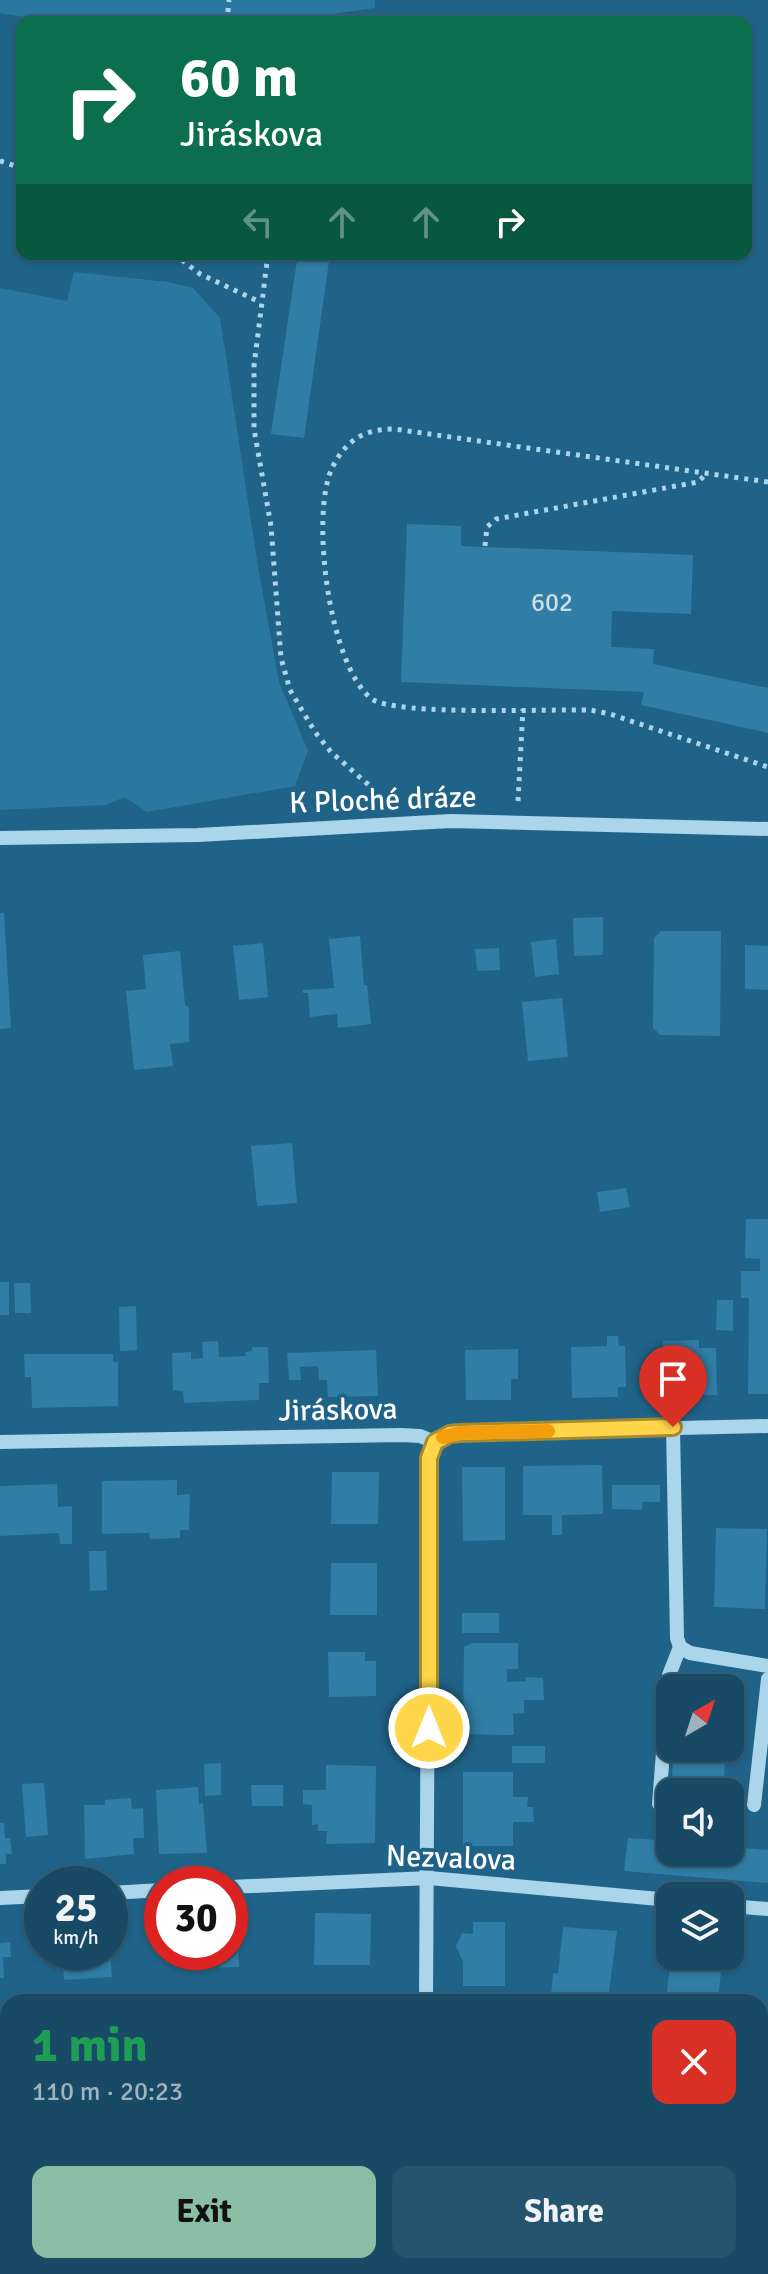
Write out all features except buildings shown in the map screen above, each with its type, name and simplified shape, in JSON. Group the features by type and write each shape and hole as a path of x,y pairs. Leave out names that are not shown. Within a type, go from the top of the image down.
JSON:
{"street":[{"name":"K Ploché dráze","path":"0,838 198,835 395,822 768,829"},
{"name":"Jiráskova","path":"0,1442 402,1435 420,1436 435,1442 450,1434 460,1433 768,1426"},
{"path":"661,1778 669,1675 680,1647 677,1638 673,1427"},
{"path":"426,1994 429,1458 435,1442"},
{"path":"680,1647 690,1653 768,1666"},
{"path":"754,1805 768,1679"},
{"name":"Nezvalova","path":"248,1886 429,1878 656,1899"},
{"path":"0,1898 24,1897"},
{"path":"744,1907 768,1909"}],"path":[{"path":"182,260 200,274 260,302"},
{"path":"267,260 254,366 254,429 271,526 281,658 300,710 315,732 331,752 382,797 395,822"},
{"path":"768,482 394,429 375,429 351,442 332,469 325,493 323,527 334,629 345,658 371,698 383,704 436,709 590,710 768,767"},
{"path":"485,546 487,527 496,519 698,482 707,473"},
{"path":"517,822 523,709"}],"shaded area":[{"path":"0,0 375,0 375,8 316,16 18,16 0,13"},
{"path":"74,272 168,282 193,288 220,318 279,682 308,751 295,786 147,812 125,797 105,805 0,810 0,288 67,301"}],"slow traffic":[{"path":"443,1437 460,1433 548,1431"}],"route":[{"path":"429,1728 429,1458 435,1442 450,1434 460,1433 673,1427"}]}
